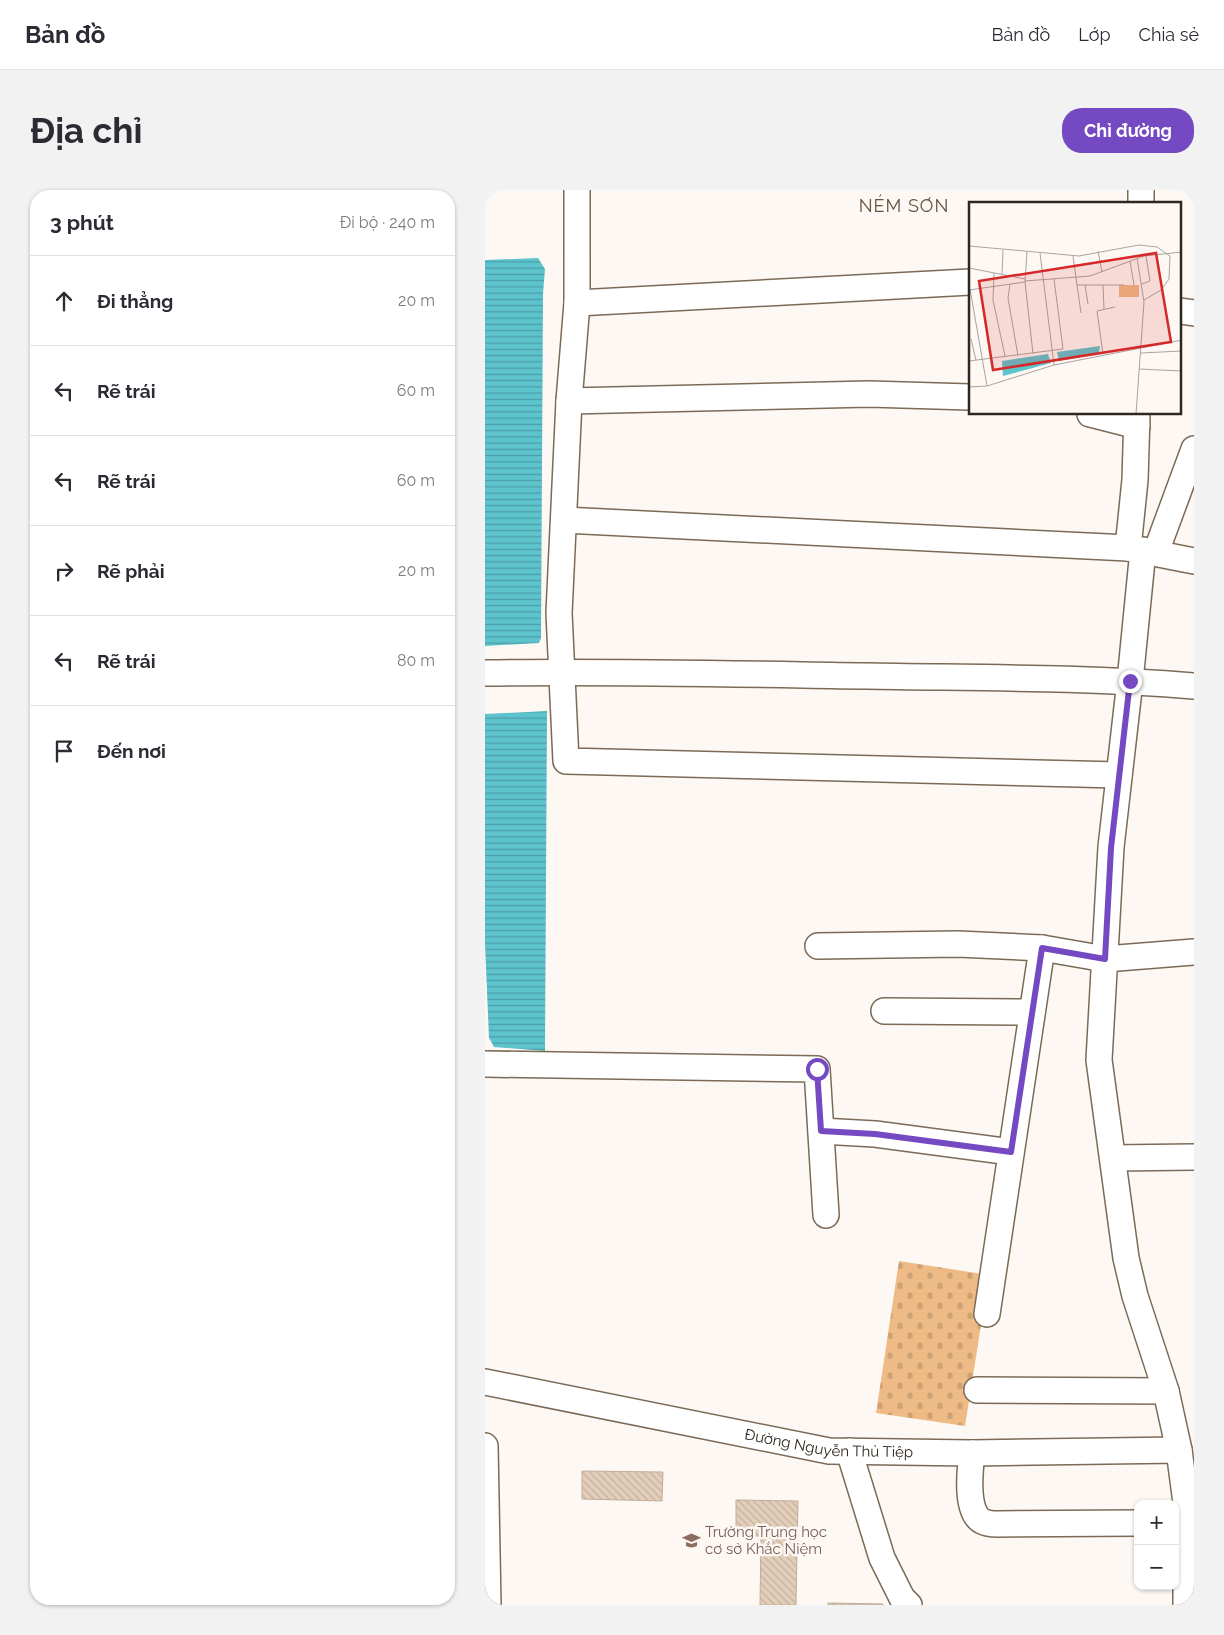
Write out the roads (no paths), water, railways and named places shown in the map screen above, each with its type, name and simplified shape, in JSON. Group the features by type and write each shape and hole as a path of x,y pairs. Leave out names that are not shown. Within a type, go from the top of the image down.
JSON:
{"street":[{"path":"577,190 577,303 569,401 559,613 566,761 1119,775"},
{"path":"577,303 969,282"},
{"path":"1181,311 1194,313"},
{"path":"569,401 869,394 969,397"},
{"path":"1098,415 1137,420 1135,480 1143,550 1111,848 1099,1060 1125,1258 1135,1296 1166,1390 1179,1450 1186,1503 1181,1522 1187,1605"},
{"path":"1143,550 1194,449"},
{"path":"563,520 1143,550 1194,561"},
{"path":"485,673 562,672 1130,681 1194,686"},
{"path":"818,946 958,944 1042,948 1105,959 1194,952"},
{"path":"987,1314 1042,948"},
{"path":"883,1011 1032,1012"},
{"path":"485,1064 817,1069 826,1214"},
{"path":"821,1131 875,1134 1011,1152"},
{"path":"1113,1158 1194,1157"},
{"name":"Đường Nguyễn Thủ Tiệp","path":"485,1382 829,1451 972,1453 1179,1450"},
{"path":"977,1390 1166,1390"},
{"path":"485,1446 488,1605"},
{"path":"849,1451 883,1558 903,1598 909,1605"},
{"path":"972,1453 969,1477 971,1494 976,1515 981,1521 998,1524 1134,1523"}],"water":[{"path":"538,258 545,269 543,294 541,638 539,643 485,646 485,260"},
{"path":"547,711 545,1051 494,1047 489,1038 485,944 485,714"}],"place":[{"name":"Trường Trung học cơ sở Khắc Niệm","path":"691,1541"}],"district":[{"name":"NÉM SƠN","path":"904,205"}]}
